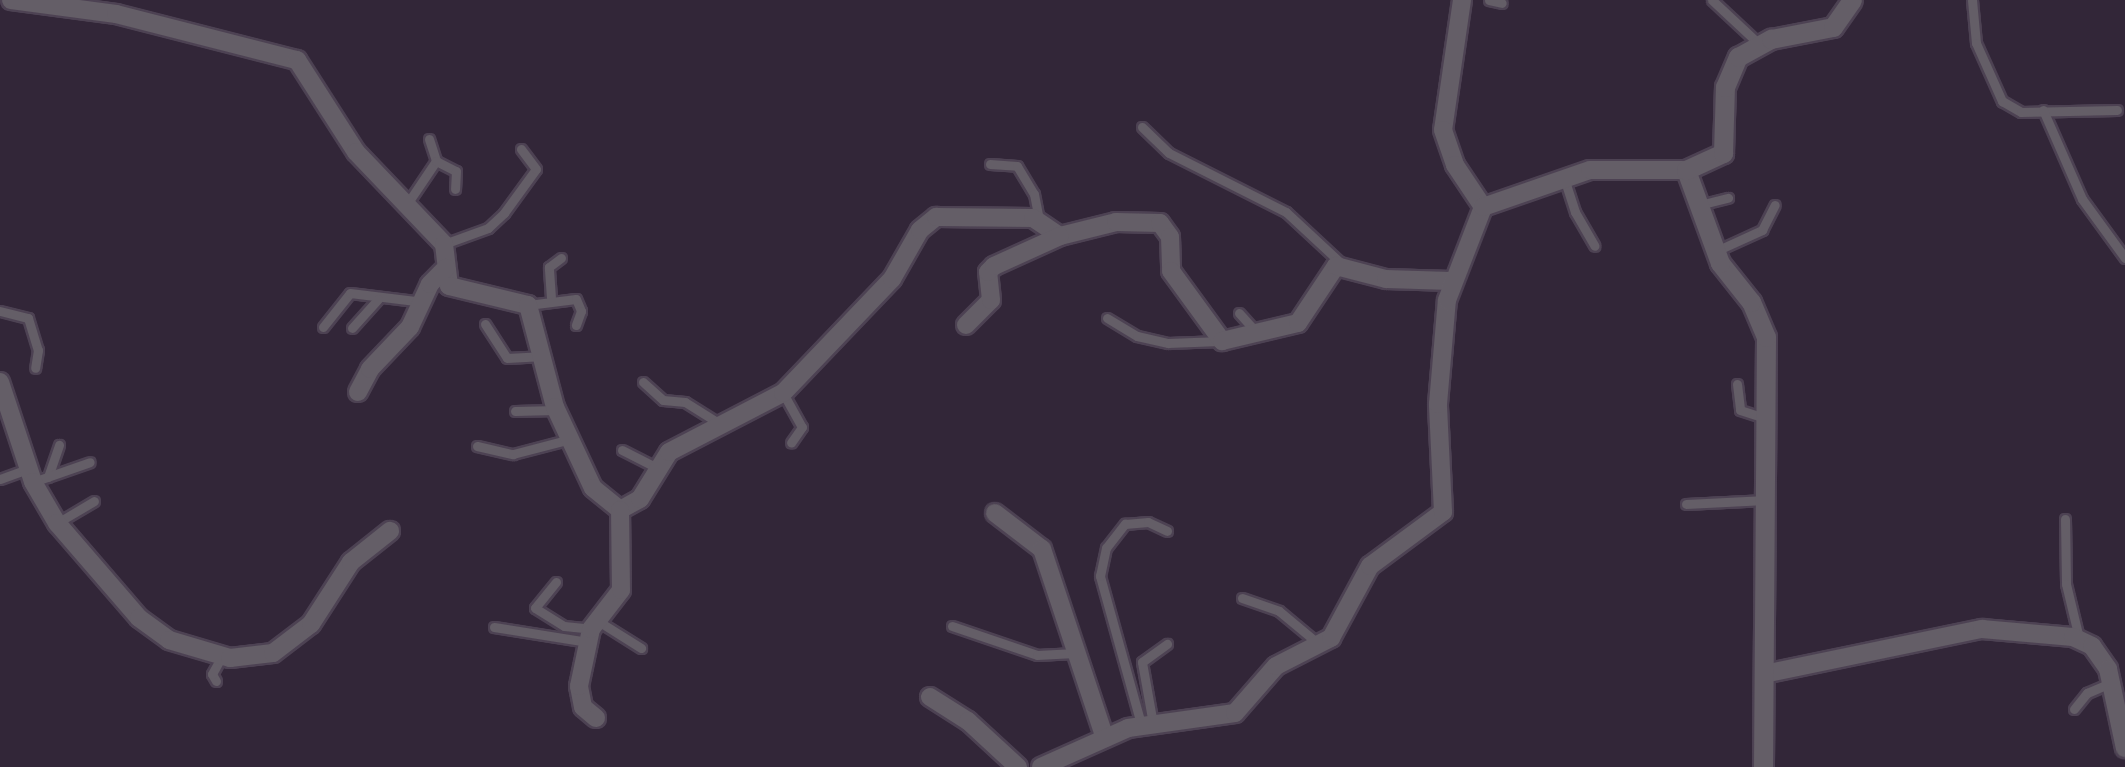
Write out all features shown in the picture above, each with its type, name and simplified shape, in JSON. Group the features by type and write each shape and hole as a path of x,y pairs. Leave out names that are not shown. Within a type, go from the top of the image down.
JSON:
{"street":[{"path":"11,0 116,14 297,60 356,152 444,244 446,268 454,290 528,305 545,356 557,410 570,439 600,498 620,510"},
{"path":"1462,0 1443,130 1454,165 1483,207"},
{"path":"1041,767 1105,738 1147,724 1235,713 1276,666 1320,645 1339,628 1370,566 1443,512 1438,388 1451,281 1483,207 1564,178 1615,166 1686,170 1723,153 1728,71 1759,44 1833,27 1852,0"},
{"path":"1686,170 1724,270 1751,302 1766,337 1763,767"},
{"path":"620,510 640,499 656,467 719,423 783,393 892,279 927,222 947,215 1039,219 1059,236"},
{"path":"966,326 991,300 988,272 994,266 1059,236 1116,222 1160,223 1170,237 1171,271 1222,341 1298,323 1331,271 1343,265 1387,279 1451,281"},
{"path":"358,392 446,268"},
{"path":"0,382 57,523 152,630 222,656 251,659 294,641 351,562 390,531"},
{"path":"596,718 579,699 592,630 621,590 620,510"},
{"path":"995,513 1042,549 1068,615 1075,653 1105,738"},
{"path":"1764,674 1982,629 2079,640 2100,654 2110,683 2125,748"},
{"path":"930,697 968,721 1018,767"}],"lane":[{"path":"1489,0 1502,4"},
{"path":"1713,0 1759,44"},
{"path":"1972,0 1976,43 2002,101 2021,112 2117,110"},
{"path":"2043,110 2082,199 2125,258"},
{"path":"1142,127 1169,153 1286,212 1343,265"},
{"path":"429,139 436,161 456,171 455,190"},
{"path":"444,244 488,228 504,213 536,169 521,149"},
{"path":"407,204 436,161"},
{"path":"990,164 1017,166 1034,194 1039,219"},
{"path":"1564,178 1574,212 1595,246"},
{"path":"1699,205 1728,198"},
{"path":"1716,251 1762,230 1775,205"},
{"path":"551,298 549,267 561,258"},
{"path":"324,327 344,296 423,302"},
{"path":"352,328 369,302 383,298"},
{"path":"528,305 551,298 576,299 581,311 576,325"},
{"path":"0,311 28,318 38,350 35,368"},
{"path":"1239,313 1257,333"},
{"path":"1107,318 1168,343 1222,341"},
{"path":"485,324 507,358 545,356"},
{"path":"643,382 663,400 685,402 719,423"},
{"path":"1737,384 1740,410 1766,419"},
{"path":"783,393 801,419 800,437 791,443"},
{"path":"515,411 557,410"},
{"path":"477,446 513,454 570,439"},
{"path":"36,476 59,445"},
{"path":"622,450 656,467"},
{"path":"0,479 36,476 90,462"},
{"path":"1686,504 1766,500"},
{"path":"57,523 94,501"},
{"path":"2065,519 2066,584 2079,640"},
{"path":"1147,724 1100,576 1106,548 1125,524 1148,522 1167,531"},
{"path":"556,582 535,608 564,626 592,630 641,648"},
{"path":"1242,598 1279,611 1320,645"},
{"path":"951,626 1037,655 1075,653"},
{"path":"495,627 592,630"},
{"path":"1147,724 1142,662 1167,644"},
{"path":"216,681 212,674 222,656"},
{"path":"2074,709 2087,693 2110,683"}]}
